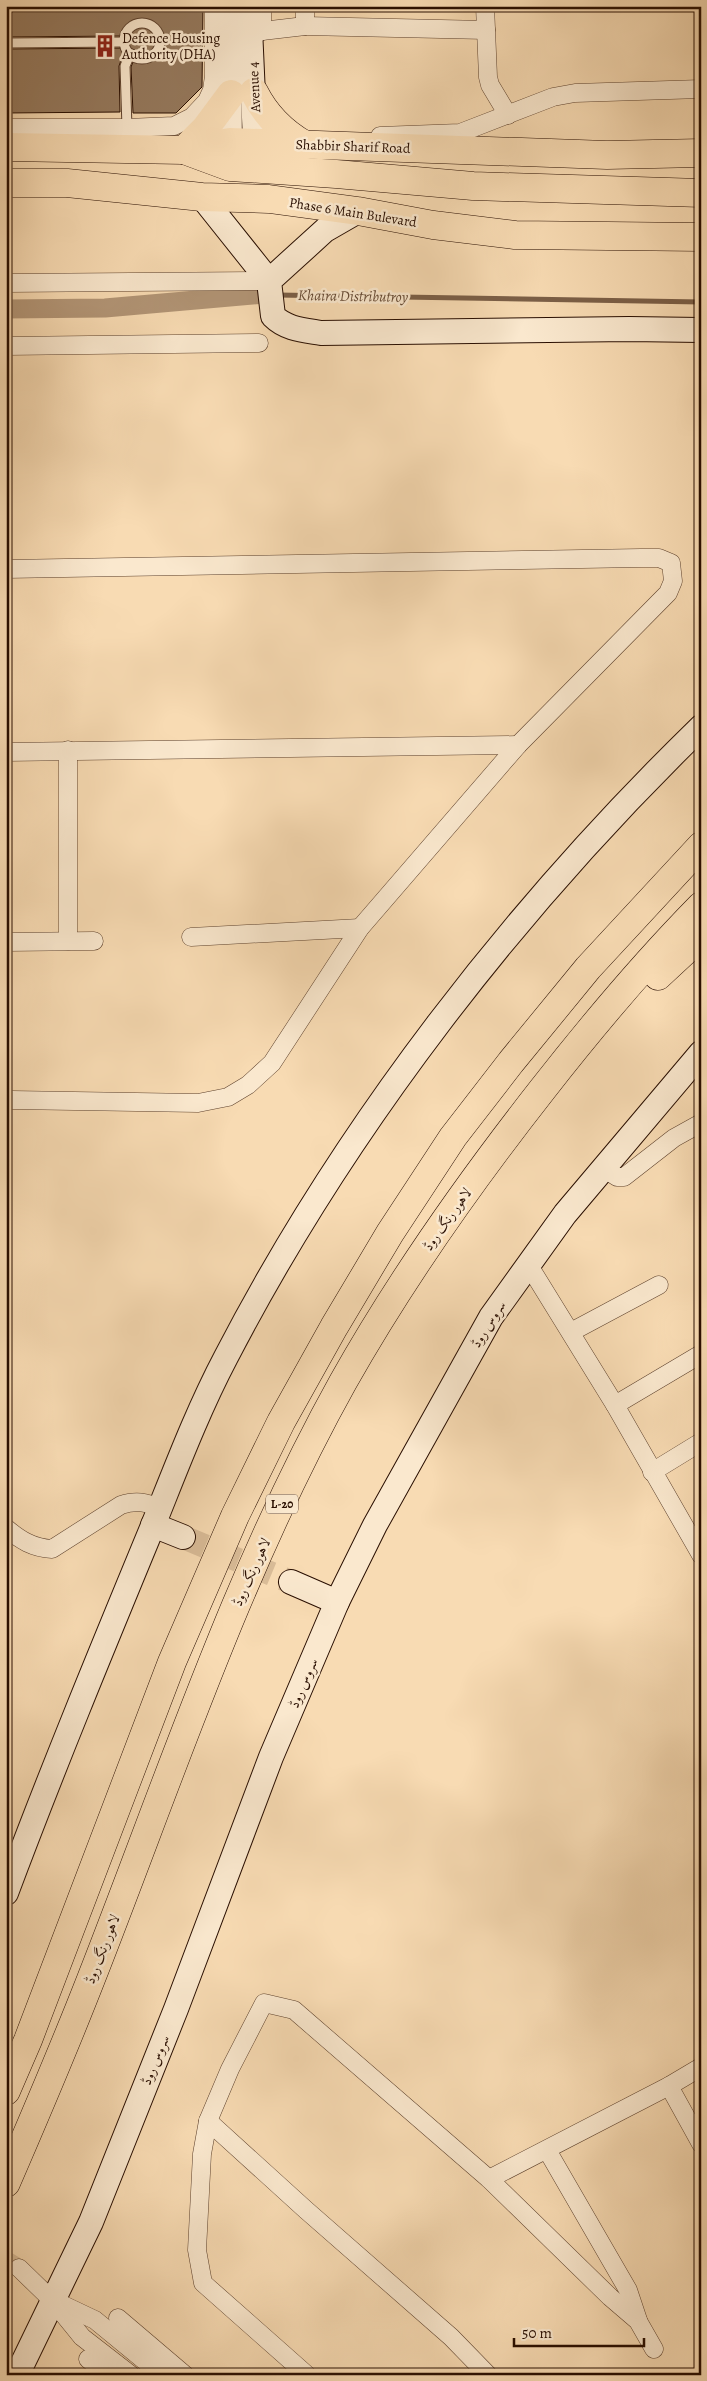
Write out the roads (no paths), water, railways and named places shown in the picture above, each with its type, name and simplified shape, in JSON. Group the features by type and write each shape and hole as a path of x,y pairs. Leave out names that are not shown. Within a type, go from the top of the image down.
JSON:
{"main road":[{"path":"184,150 243,93 262,106 283,131 305,145"},
{"name":"Shabbir Sharif Road","path":"6,148 184,150 243,155 305,145 607,155 701,153"},
{"path":"243,155 473,186 701,193"},
{"name":"Phase 6 Main Bulevard","path":"6,183 67,183 202,197 269,199 358,211 434,225 515,235 701,238"},
{"name":"L-20","path":"6,2091 28,2040 172,1662 235,1516 291,1405 390,1234 453,1137 588,968 701,846"},
{"name":"لاہور رنگ روڈ","path":"6,2184 91,1981 210,1664 267,1536 343,1382 425,1248 495,1150 630,982 701,906"},
{"path":"584,1037 664,971 701,936"}],"street":[{"path":"6,128 174,126 192,117 207,101 214,76 214,6"},
{"name":"Avenue 4","path":"229,6 243,93 243,155"},
{"name":"Avenue 4","path":"243,93 256,33 250,6"},
{"path":"262,6 256,33 305,26 486,30"},
{"path":"305,6 305,26"},
{"path":"485,6 490,85 508,115"},
{"path":"362,147 379,136 460,133 553,97 575,93 701,89"},
{"path":"202,197 269,285 272,316 280,323 292,328 321,333 629,329 701,330"},
{"path":"6,283 269,285 325,230 358,211"},
{"path":"6,346 259,343"},
{"path":"6,569 660,558 670,564 673,581 668,593 518,745 360,928 272,1063 248,1084 228,1097 198,1103 12,1100"},
{"path":"6,1893 112,1622 205,1402 248,1315 299,1228 362,1132 414,1058 502,943 629,800 701,727"},
{"path":"6,752 518,745"},
{"path":"68,750 68,941"},
{"path":"191,937 360,928"},
{"path":"6,942 94,941"},
{"name":"سروس روڈ","path":"17,2375 91,2222 176,2009 271,1757 338,1602 374,1526 491,1317 528,1264 603,1168 701,1053"},
{"path":"603,1168 618,1177 624,1177 674,1138 701,1123"},
{"path":"528,1264 615,1405 701,1555"},
{"path":"571,1332 660,1285"},
{"path":"615,1405 701,1354"},
{"path":"652,1472 701,1442"},
{"path":"6,1528 26,1543 39,1548 52,1549 121,1505 133,1501 146,1502 156,1516 183,1537"},
{"path":"291,1582 338,1602"},
{"path":"307,2375 203,2283 197,2250 202,2154 208,2121 230,2069 264,2003 294,2010 489,2179 610,2297 638,2321"},
{"path":"489,2179 669,2086 701,2067"},
{"path":"669,2086 701,2144"},
{"path":"208,2121 306,2210 452,2336 488,2375"},
{"path":"547,2150 628,2290 638,2321 654,2349"},
{"path":"19,2268 52,2300 82,2337 131,2375"},
{"path":"52,2300 95,2320 162,2375"},
{"path":"118,2318 185,2375"},
{"path":"88,2358 108,2375"}],"lane":[{"path":"142,22 152,25 158,33 160,42 157,51 149,57 139,58 130,54 124,42 126,32 133,25 142,22"},
{"path":"6,43 124,42"},
{"path":"127,128 125,66 130,54"}],"waterway":[{"name":"Khaira Distributroy","path":"6,309 105,308 264,294"},
{"name":"Khaira Distributroy","path":"277,295 701,302"}],"tunnel":[{"path":"183,1537 291,1582"},
{"path":"6,2260 19,2268"}],"place":[{"name":"Defence Housing Authority (DHA)","path":"105,46"}]}
